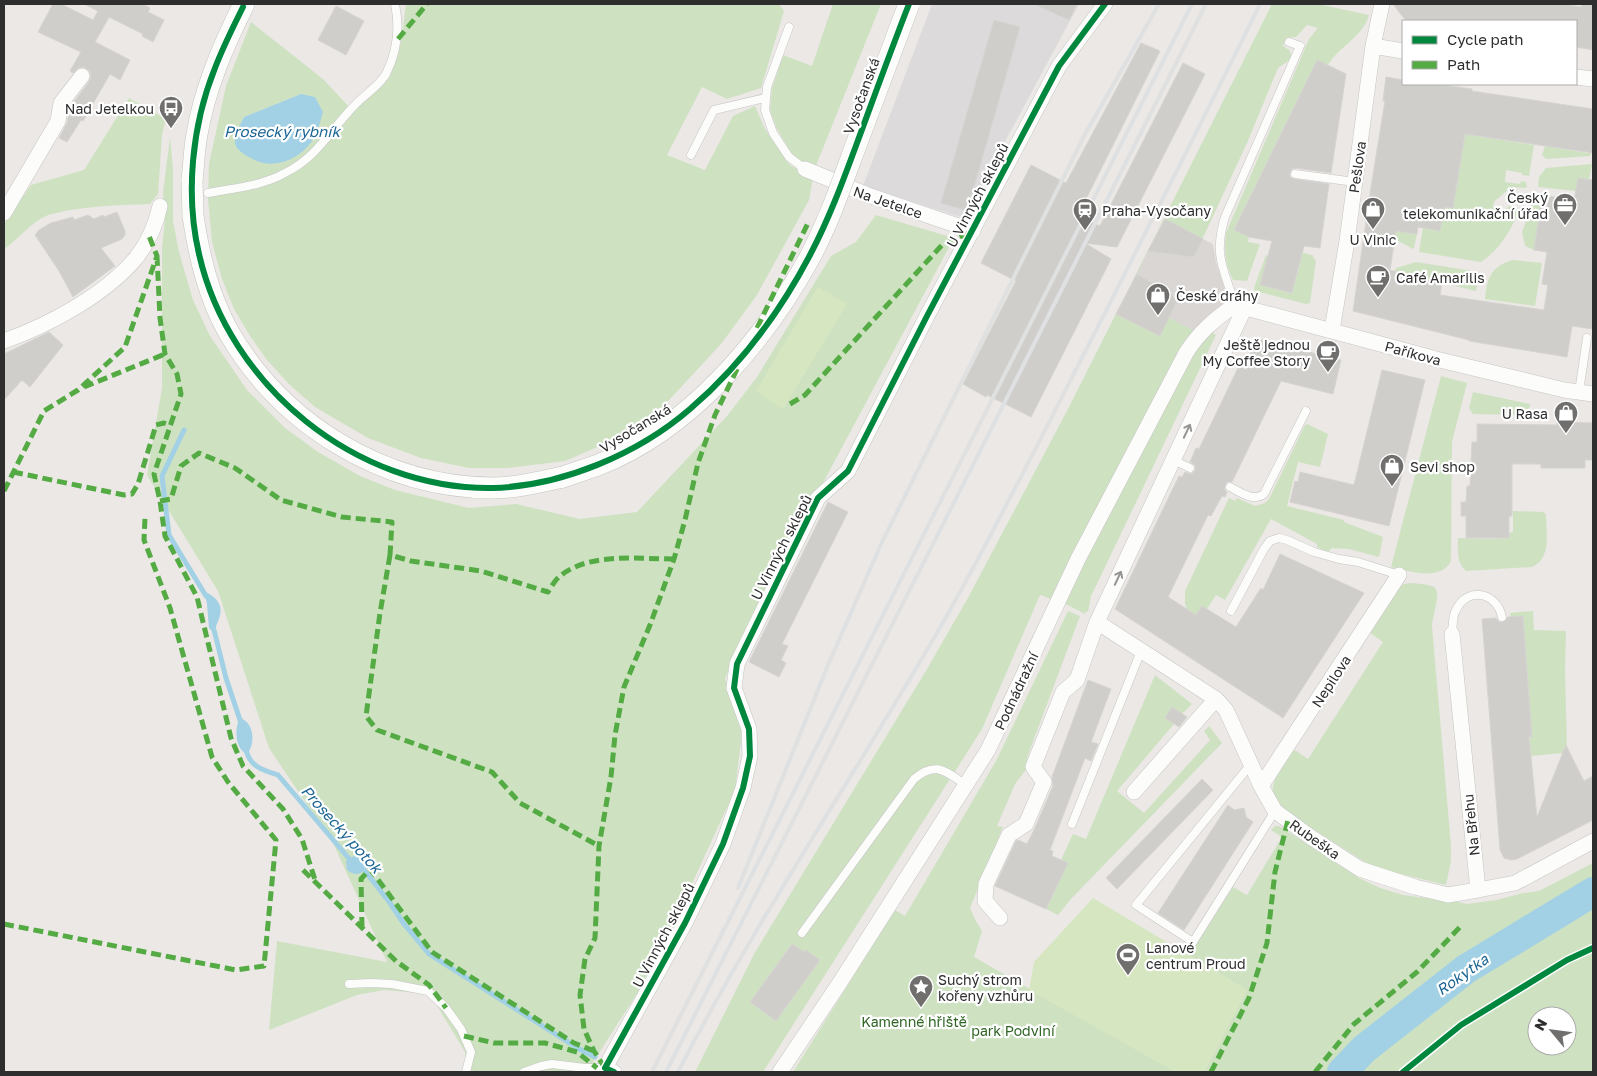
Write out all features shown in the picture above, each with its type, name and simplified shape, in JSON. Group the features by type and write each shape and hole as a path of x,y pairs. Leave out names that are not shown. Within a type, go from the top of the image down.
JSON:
{"main road":[{"name":"Vysočanská","path":"244,4 215,67 204,99 196,136 200,186 193,216 199,254 210,291 227,330 249,364 272,391 294,412 326,436 359,456 391,469 424,479 457,485 493,488 528,484 563,476 600,464 633,447 689,410 727,373 764,328 810,256 827,221 908,4"}],"street":[{"name":"U Vinných sklepů","path":"609,1070 685,923 723,844 743,788 750,756 749,728 734,688 737,664 818,498 848,472 927,316 1059,66 1105,4"},
{"name":"Pešlova","path":"1332,330 1355,182 1372,46 1382,4"},
{"path":"1372,46 1402,51"},
{"path":"4,213 58,121 61,103 82,76"},
{"path":"1577,77 1593,80"},
{"name":"Na Jetelce","path":"805,169 868,195 973,231"},
{"path":"4,341 34,330 65,313 103,289 120,275 137,257 156,222 160,206"},
{"path":"1000,918 985,901 986,884 1009,834 1026,824 1044,782 1032,768 1063,692 1077,680 1097,622 1173,460 1240,306"},
{"name":"Paříkova","path":"1240,306 1440,360 1586,393"},
{"name":"Podnádražní","path":"780,1072 839,984 988,750 1078,559 1186,353 1205,328 1240,306"},
{"name":"Nepilova","path":"1261,786 1400,575"},
{"name":"Rubeška","path":"1097,622 1216,699 1226,710 1261,786 1275,811 1312,838 1360,870 1448,895 1478,890"},
{"name":"Na Břehu","path":"1452,634 1478,890"},
{"path":"1134,792 1216,699"},
{"path":"1478,890 1515,883 1593,841"}],"lane":[{"path":"200,186 270,180 286,173 309,158 353,107 385,76 398,39 398,20 395,4"},
{"path":"788,27 767,87 765,110 773,133 789,157 805,169"},
{"path":"1240,306 1219,255 1220,234 1225,217 1300,46 1288,42"},
{"path":"691,155 714,110 765,98"},
{"path":"1295,174 1355,182"},
{"path":"1586,393 1587,338"},
{"path":"1230,487 1254,498 1264,494 1306,411"},
{"path":"1173,460 1190,468"},
{"path":"1230,611 1264,549 1270,541 1279,538 1314,552 1358,562 1400,575"},
{"path":"1452,634 1455,611 1460,603 1468,597 1482,596 1493,600 1498,604 1502,617"},
{"path":"1072,824 1142,651"},
{"path":"1251,764 1136,905 1193,942 1275,811"},
{"path":"802,933 914,779 923,772 934,768 944,770 966,785"},
{"path":"349,984 371,982 428,991 446,1008 461,1029 471,1052 466,1072"},
{"path":"524,1072 552,1064 609,1070"}],"shaded area":[{"path":"932,4 1079,4 964,218 863,186"},
{"path":"1203,239 1213,244 1216,262 1227,297 1224,305 1195,331 1169,318 1178,299 1137,274 1148,251 1194,257"}],"green space":[{"path":"406,4 779,4 784,11 761,88 727,99 702,87 667,155 705,170 733,116 755,106 765,129 790,165 813,178 809,200 757,295 721,344 644,427 565,461 508,468 469,468 421,458 368,438 315,407 290,385 267,360 250,336 234,309 222,279 212,242 208,199 209,164 226,86 251,22 323,79 353,111 390,76 401,43","holes":["301,94 259,162 240,150 235,143 244,117"]},
{"path":"833,4 881,4 815,168 794,158 777,129 770,110 772,88 783,55 812,66"},
{"path":"1272,4 1318,4 1369,15 1362,29 1338,52 1328,65 1317,60 1234,230 1249,237 1248,242 1260,244 1247,281 1233,280 1230,274 1226,257 1226,233 1309,39 1318,28 1307,25 1296,37 1286,38 1283,46 1289,50 1292,56 1291,59 1278,68 1247,143 1194,257 1137,274 1178,299 1195,331 1090,521 1051,599 1040,595 982,729 763,1072 695,1072 754,954 927,669 969,596 1069,407"},
{"path":"129,98 166,119 162,135 158,194 150,204 76,209 51,214 40,219 4,249 4,224 31,185 84,170"},
{"path":"1465,134 1534,145 1529,176 1506,170 1505,182 1520,184 1521,181 1526,182 1527,186 1526,188 1510,189 1495,201 1493,205 1498,213 1510,206 1519,210 1504,239 1481,262 1419,252 1423,228 1440,231 1444,207 1453,208"},
{"path":"170,137 173,169 173,221 179,252 193,300 210,336 247,390 285,428 318,452 360,476 395,490 469,508 516,504 580,519 637,512 727,416 757,377 831,256 856,242 876,215 954,238 755,610 725,678 742,733 735,790 690,888 638,992 590,1067 593,1072 466,1072 465,1052 430,994 384,990 357,995 269,1030 277,941 387,962 334,845 269,748 218,591 147,475 162,388 162,247 165,220 163,193"},
{"path":"1545,146 1591,153 1590,156 1546,159 1542,155"},
{"path":"1592,164 1589,179 1578,178 1576,191 1538,187 1539,177 1546,168"},
{"path":"1536,194 1542,195 1534,250 1525,246 1522,232"},
{"path":"1397,224 1406,232 1417,234 1413,249 1395,239"},
{"path":"1300,252 1312,255 1316,261 1310,303 1306,304 1255,291 1254,288 1266,255 1268,256 1260,285 1292,293 1300,264"},
{"path":"1513,260 1542,263 1535,306 1485,299 1491,274 1495,269"},
{"path":"1416,262 1479,272 1476,291 1395,271 1396,268"},
{"path":"818,287 847,304 783,409 756,391"},
{"path":"1209,331 1216,335 1091,596 1088,612 1086,611 1085,614 1064,603 1191,357"},
{"path":"1441,376 1467,383 1452,442 1451,561 1440,571 1424,573 1391,567"},
{"path":"1473,392 1530,404 1528,414 1473,414 1469,408"},
{"path":"1307,424 1328,434 1320,467 1298,462 1287,506 1344,520 1344,522 1383,537 1379,557 1349,549 1332,548 1328,552 1271,519 1225,600 1216,595 1207,609 1202,606 1192,622 1185,604 1185,591 1229,498 1235,501 1237,498 1255,506 1265,503 1269,499"},
{"path":"1513,511 1543,512 1546,514 1547,537 1543,558 1532,567 1466,571 1459,560 1458,538 1509,538 1509,534 1513,531"},
{"path":"1413,583 1434,587 1437,594 1432,626 1451,846 1451,861 1446,885 1380,869 1365,862 1294,817 1281,806 1272,791 1275,779 1293,749 1308,759 1383,642 1369,632 1398,588 1404,584"},
{"path":"1068,611 1080,616 1028,755 1025,771 1015,784 997,826 1003,827 970,908 982,931 974,957 1176,1072 793,1072 895,910 905,916 996,761"},
{"path":"1533,611 1534,630 1566,631 1567,748 1565,748 1563,753 1531,756 1529,738 1532,737 1523,617 1511,617 1510,613"},
{"path":"1155,675 1192,704 1182,714 1165,718 1174,724 1117,791 1144,813 1210,740 1204,731 1209,726 1222,743 1071,899 1058,915 1046,909 1068,863 1061,860 1073,834 1086,839"},
{"path":"1275,826 1279,826 1359,878 1380,888 1403,895 1446,899 1467,904 1539,891 1593,863 1593,1072 1204,1072 1247,990 1188,955 1233,887 1247,895 1282,837 1271,830"},
{"name":"Lanové centrum Proud","path":"1093,898 1247,990 1204,1072 1176,1072 1029,990 1034,962"}],"water":[{"name":"Prosecký rybník","path":"301,94 315,97 323,112 316,134 307,148 284,162 268,164 259,162 239,150 235,140 244,117"},
{"path":"204,591 216,599 221,608 219,619 213,632 209,628"},
{"path":"240,718 248,724 252,734 252,745 247,754 240,748 237,738 236,732"},
{"path":"354,856 368,862 366,869 361,873 354,874 347,870 346,861"}],"building":[{"path":"53,4 61,4 93,20 98,11 84,4 143,4 150,8 148,12 164,20 153,42 142,36 143,34 109,17 95,42 130,60 120,80 110,74 83,121 81,120 67,142 59,138 67,123 70,107 91,77 90,72 84,67 78,68 73,73 70,71 81,52 38,32"},
{"path":"1034,4 1077,4 1069,20"},
{"path":"1393,4 1563,4 1581,7 1582,4 1593,4 1593,50 1577,47 1577,20 1406,20"},
{"path":"336,6 364,21 346,55 318,40"},
{"path":"994,20 1020,27 969,204 965,210 941,203"},
{"path":"1141,43 1160,51 1078,215 1100,226 1183,63 1205,74 1117,247 1085,243 1111,259 1031,417 987,395 986,397 963,384 1016,281 981,263 1031,165 1066,183"},
{"path":"1317,60 1346,74 1331,173 1296,168 1292,169 1290,173 1290,177 1294,179 1329,184 1320,248 1304,246 1292,293 1260,285 1272,241 1249,237 1234,230"},
{"path":"1386,77 1402,80 1402,85 1443,85 1593,109 1593,153 1465,134 1453,208 1444,207 1440,231 1418,227 1417,234 1396,231 1390,270 1442,283 1440,295 1544,310 1548,285 1542,284 1547,252 1534,250 1542,195 1574,200 1578,178 1593,180 1593,329 1572,326 1567,357 1469,341 1353,311 1385,101 1383,101"},
{"path":"117,212 125,235 122,239 101,248 115,266 73,297 59,271 35,235 39,230 51,223 73,217 74,220 88,215 94,219"},
{"path":"1165,219 1203,239 1194,257 1148,251"},
{"path":"1137,274 1178,299 1160,336 1116,314"},
{"path":"49,332 63,345 30,387 22,380 4,400 4,354"},
{"path":"1254,338 1341,360 1333,394 1281,381 1232,482 1227,482 1225,485 1227,492 1225,497 1222,496 1211,516 1208,515 1168,597 1196,615 1202,606 1236,627 1261,588 1263,590 1280,554 1364,593 1283,718 1115,609 1179,476 1182,477 1185,472 1191,474 1195,471 1195,465 1190,462 1196,448 1199,449 1239,366 1246,370"},
{"path":"1382,370 1425,380 1389,526 1290,502 1295,481 1298,482 1300,472 1354,485"},
{"path":"1557,422 1593,423 1593,460 1585,460 1585,468 1541,468 1541,464 1512,464 1512,516 1509,516 1509,538 1466,538 1466,516 1461,516 1461,502 1466,502 1467,486 1470,486 1472,442 1477,442 1477,424 1557,425"},
{"path":"828,502 848,512 782,644 788,646 781,660 786,663 779,677 749,662"},
{"path":"1523,616 1532,737 1529,737 1537,817 1566,745 1584,781 1593,776 1593,820 1517,859 1511,860 1504,858 1500,850 1482,619 1496,618 1499,622 1503,622 1508,617"},
{"path":"1088,680 1111,689 1091,742 1098,744 1091,761 1085,758 1050,850 1053,851 1052,856 1068,863 1046,909 995,886 1016,841 1027,844 1035,828 1053,786 1052,777"},
{"path":"1172,707 1187,717 1179,727 1165,718"},
{"path":"1202,779 1213,790 1117,889 1106,878"},
{"path":"1228,805 1234,810 1244,808 1246,817 1253,822 1184,930 1158,913"},
{"path":"792,944 804,952 806,950 820,960 776,1021 750,1002"}],"waterway":[{"name":"Prosecký potok","path":"184,430 162,476 169,535 206,596"},
{"name":"Prosecký potok","path":"213,626 226,678 241,723"},
{"name":"Prosecký potok","path":"246,749 253,763 262,769 278,775 352,862"},
{"name":"Prosecký potok","path":"361,868 429,954 579,1049 595,1057"},
{"name":"Rokytka","path":"1342,1072 1364,1049 1466,969 1593,892"}],"railway":[{"path":"738,888 828,665 882,542 1084,136 1159,4"},
{"path":"652,1072 1192,4"},
{"path":"666,1072 1206,4"},
{"path":"678,1072 741,957 912,676 967,579 1030,460 1260,4"}],"marked path":[{"path":"398,39 427,4"},
{"path":"757,328 808,223"},
{"path":"790,404 805,395 942,245 971,232"},
{"path":"4,491 44,411 78,390 125,347 157,256 149,236"},
{"path":"157,256 160,318 165,354 177,374 181,394 154,474 165,536 197,597 231,738 243,766 283,809 302,839 315,880"},
{"path":"84,387 165,354"},
{"path":"605,1068 594,1051 584,1029 580,995 585,959 595,938 599,846 624,687 650,625 674,559 698,463 715,415 738,367"},
{"path":"13,472 124,495 132,494 138,484 156,425 164,423 170,425"},
{"path":"160,501 171,499 181,466 199,453 235,468 281,500 342,517 392,522 390,555 411,561 481,571 548,592 560,576 572,568 585,563 615,558 674,559"},
{"path":"4,924 236,970 264,966 276,840 228,782 212,757 170,608 144,540 145,518"},
{"path":"390,555 366,716 377,730 492,772 520,803 599,846"},
{"path":"1211,1072 1249,998 1267,943 1275,872 1288,820"},
{"path":"362,927 361,879 370,869 432,952 574,1043 594,1051"},
{"path":"303,870 396,961 429,985 446,1008"},
{"path":"1315,1072 1354,1024 1417,972 1462,925"},
{"path":"464,1036 494,1043 545,1043 577,1052 597,1068"}],"cycle path":[{"path":"243,7 221,52 207,90 196,136 192,184 192,208 199,254 215,302 238,347 269,387 306,421 348,450 393,471 442,484 493,488 546,481 598,465 623,453 647,440 690,409 742,357 772,318 798,276 830,214 909,4"},
{"path":"614,1072 605,1068 685,923 723,844 743,788 750,756 749,729 734,688 737,664 818,498 848,471 927,316 1059,66 1105,4"},
{"path":"1403,1072 1461,1025 1567,960 1593,948"}],"place":[{"name":"Nad Jetelkou","path":"171,129"},
{"name":"Český telekomunikační úřad","path":"1565,226"},
{"name":"U Vinic","path":"1373,230"},
{"name":"Praha-Vysočany","path":"1085,231"},
{"name":"Café Amarilis","path":"1378,298"},
{"name":"České dráhy","path":"1158,316"},
{"name":"Ještě jednou My Coffee Story","path":"1328,373"},
{"name":"U Rasa","path":"1566,434"},
{"name":"Sevi shop","path":"1392,487"},
{"name":"Lanové centrum Proud","path":"1128,976"},
{"name":"Suchý strom kořeny vzhůru","path":"921,1008"}],"park label":[{"name":"Kamenné hřiště","path":"914,1021"},
{"name":"park Podviní","path":"1013,1030"}]}
